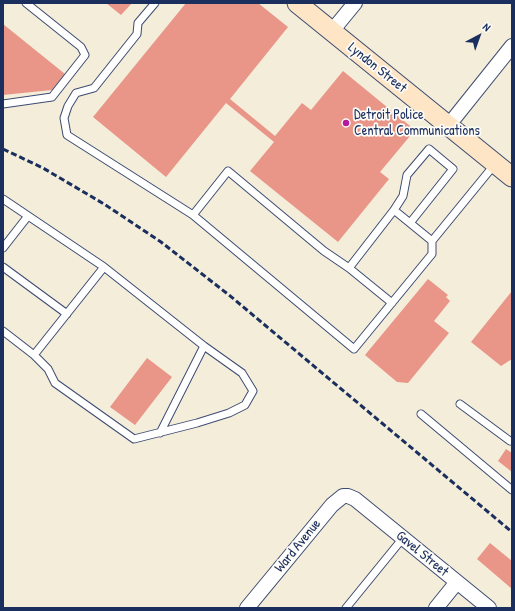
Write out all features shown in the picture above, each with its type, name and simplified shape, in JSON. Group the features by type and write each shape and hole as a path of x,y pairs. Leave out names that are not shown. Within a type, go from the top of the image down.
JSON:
{"street":[{"name":"Lyndon Street","path":"297,3 512,178"},
{"path":"332,31 355,3"},
{"path":"448,126 512,46"},
{"name":"Ward Avenue","path":"247,608 332,505 343,496 348,496 355,499"},
{"name":"Gavel Street","path":"355,499 489,608"},
{"path":"436,608 457,582"}],"lane":[{"path":"3,104 52,97 85,55 81,48 26,3"},
{"path":"155,3 138,22 137,34 94,88 76,93 68,106 64,118 67,135 193,215 354,349 432,254 432,241 496,164"},
{"path":"349,268 394,210 403,196 407,175 429,149 453,168 410,223"},
{"path":"193,215 228,172 324,251 349,268 392,304"},
{"path":"3,199 104,267 204,346 242,373 253,391 244,405 229,413 134,440 55,383 48,369 34,355 3,331"},
{"path":"394,210 432,241"},
{"path":"3,248 28,216"},
{"path":"3,267 67,314"},
{"path":"34,355 104,267"},
{"path":"160,433 204,346"},
{"path":"460,404 511,441"},
{"path":"421,414 512,490"},
{"path":"346,608 403,538"}],"building":[{"path":"106,3 132,3 121,15"},
{"name":"Detroit Police Central Communications","path":"186,3 258,3 288,27 230,99 275,136 302,103 311,110 343,71 415,130 380,172 389,179 338,242 250,171 274,142 226,103 166,177 93,117"},
{"path":"3,24 65,74 52,90 3,95"},
{"path":"428,279 448,295 446,297 450,301 434,321 449,333 408,383 397,382 365,355"},
{"path":"512,291 512,359 501,366 471,342"},
{"path":"147,358 172,377 135,425 110,407"},
{"path":"506,449 512,453 512,472 498,461"},
{"path":"490,543 512,561 512,589 477,559"}],"railway":[{"path":"3,149 43,168 104,204 161,242 229,295 512,532"}],"place":[{"name":"Detroit Police Central Communications","path":"346,123"}]}
